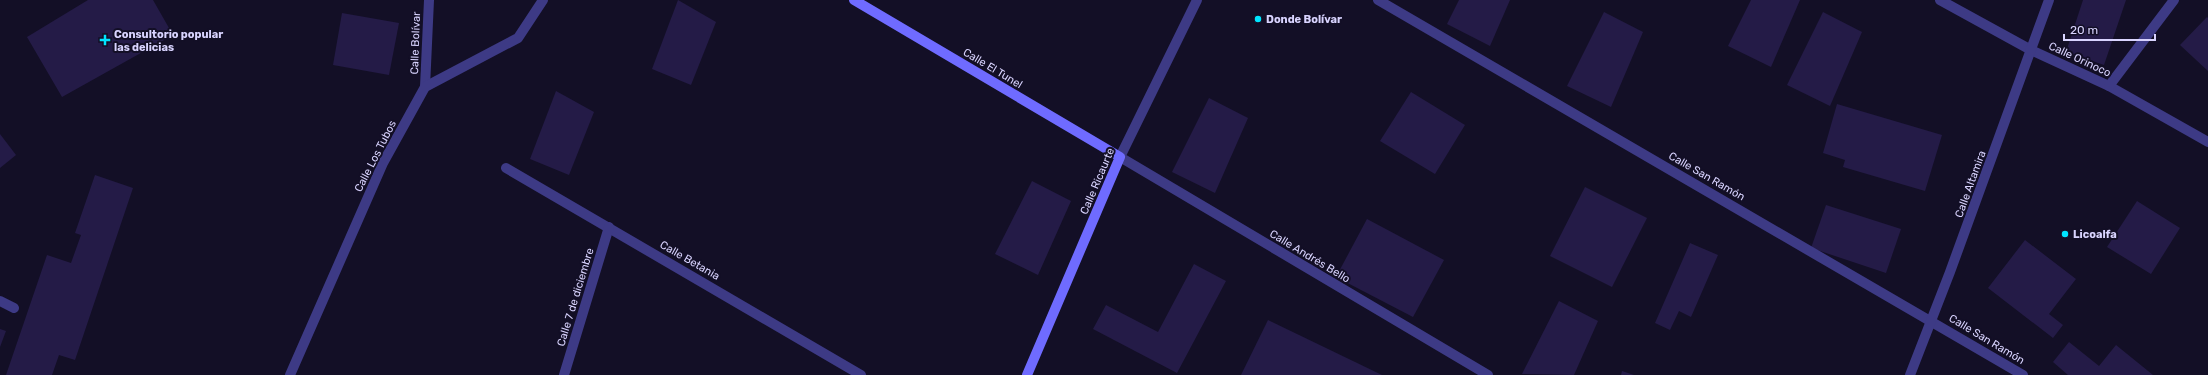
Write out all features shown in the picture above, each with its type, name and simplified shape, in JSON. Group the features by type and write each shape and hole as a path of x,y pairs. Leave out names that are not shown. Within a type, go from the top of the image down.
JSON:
{"street":[{"name":"Calle Bolívar","path":"425,87 429,0"},
{"path":"425,87 518,38 543,0"},
{"name":"Calle El Tunel","path":"854,0 1120,157"},
{"name":"Calle Ricaurte","path":"1027,375 1120,157 1197,0"},
{"name":"Calle San Ramón","path":"1378,0 1932,320 2023,375"},
{"name":"Calle Orinoco","path":"1940,0 2031,50 2109,86 2208,142"},
{"name":"Calle Altamira","path":"1910,375 1932,320 2049,0"},
{"path":"2109,86 2174,0"},
{"name":"Calle Los Tubos","path":"290,375 383,163 425,87"},
{"name":"Calle Andrés Bello","path":"1120,157 1488,375"},
{"name":"Calle Betania","path":"506,168 862,375"},
{"name":"Calle 7 de diciembre","path":"564,375 609,227"},
{"path":"0,301 14,308"}],"building":[{"path":"88,0 153,0 173,35 62,97 27,37"},
{"path":"678,0 716,22 691,85 652,69"},
{"path":"1459,0 1510,0 1490,46 1447,24"},
{"path":"1751,0 1800,0 1771,67 1728,46"},
{"path":"2083,0 2126,0 2104,65 2066,52"},
{"path":"1604,12 1643,32 1611,107 1567,86"},
{"path":"1823,12 1862,32 1830,106 1787,85"},
{"path":"342,13 399,23 389,75 333,65"},
{"path":"2207,17 2208,18 2208,71 2180,45"},
{"path":"556,91 594,112 569,175 530,159"},
{"path":"1411,92 1465,125 1435,174 1380,141"},
{"path":"1209,98 1248,118 1215,193 1172,172"},
{"path":"1837,104 1942,135 1925,191 1843,167 1845,160 1823,153"},
{"path":"0,134 16,155 0,168"},
{"path":"95,175 133,188 75,360 59,355 52,375 6,375 47,255 71,263 81,235 75,233"},
{"path":"1032,181 1071,201 1038,275 995,254"},
{"path":"1585,187 1647,218 1612,287 1550,256"},
{"path":"2137,201 2180,228 2151,274 2107,247"},
{"path":"1826,205 1901,229 1886,273 1811,248"},
{"path":"1367,219 1444,260 1413,317 1336,277"},
{"path":"2025,240 2076,279 2049,314 2063,325 2053,338 1988,288"},
{"path":"1690,243 1718,255 1691,317 1679,311 1670,330 1655,323"},
{"path":"1194,264 1226,281 1177,373 1093,329 1106,305 1158,332"},
{"path":"1559,301 1598,321 1574,375 1522,374"},
{"path":"1268,320 1382,375 1241,375"},
{"path":"0,329 6,331 0,347"},
{"path":"2069,342 2099,366 2116,345 2153,375 2068,375 2053,362"},
{"path":"1622,371 1634,375 1621,375"}],"place":[{"name":"Donde Bolívar","path":"1258,19"},
{"name":"Consultorio popular las delicias","path":"105,40"},
{"name":"Licoalfa","path":"2065,234"}]}
